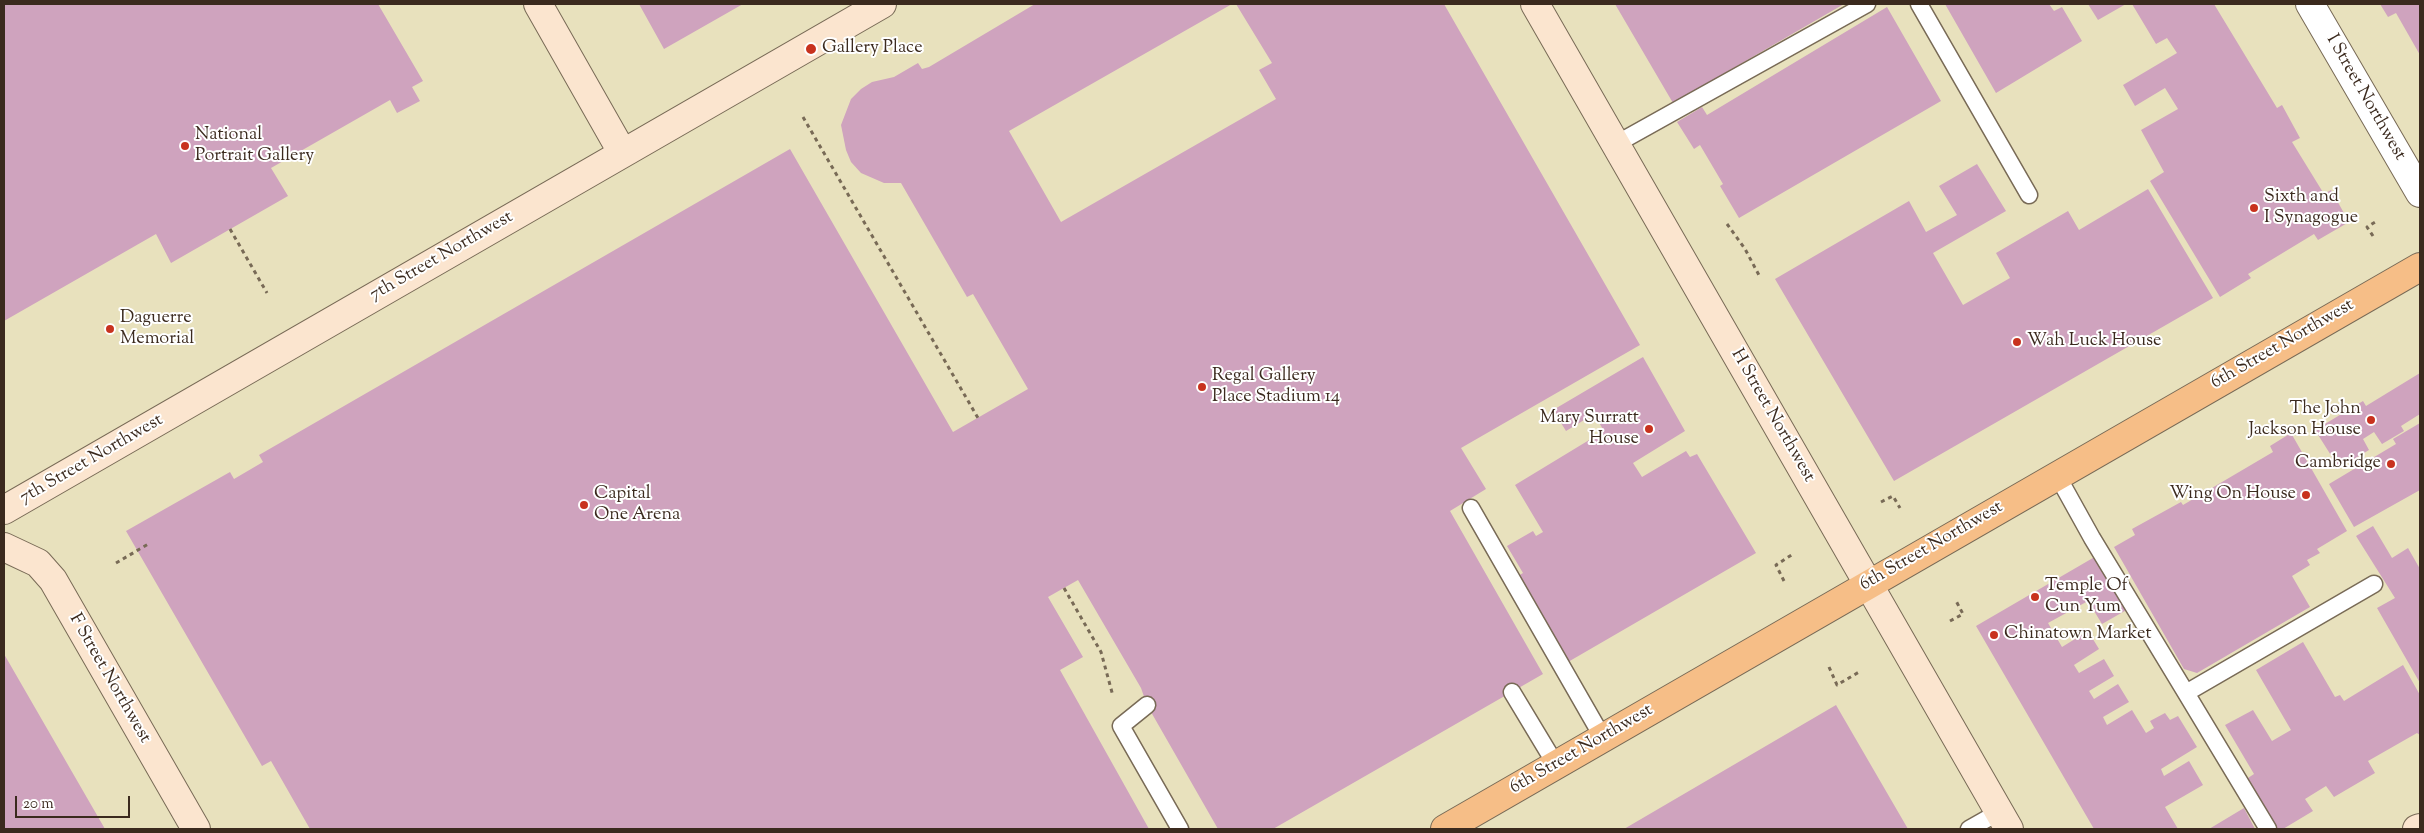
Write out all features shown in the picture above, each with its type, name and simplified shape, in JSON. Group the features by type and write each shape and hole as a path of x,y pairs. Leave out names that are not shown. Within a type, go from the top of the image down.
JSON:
{"highway":[{"name":"6th Street Northwest","path":"1445,829 2420,267"}],"main road":[{"path":"538,4 622,152"},
{"name":"7th Street Northwest","path":"4,510 622,152 882,4"},
{"name":"H Street Northwest","path":"1535,4 2004,821"},
{"name":"F Street Northwest","path":"4,547 38,563 52,580 196,829"}],"street":[{"name":"I Street Northwest","path":"2310,4 2420,193"}],"lane":[{"path":"1616,144 1867,4"},
{"path":"1919,4 2029,195"},
{"path":"2058,475 2092,538 2268,829"},
{"path":"1471,508 1604,738"},
{"path":"2186,694 2374,584"},
{"path":"1512,692 1556,765"},
{"path":"1147,705 1121,726 1180,829"},
{"path":"1969,829 2004,821"}],"path":[{"path":"803,117 978,418"},
{"path":"2373,236 2367,227 2377,222"},
{"path":"1726,224 1745,249 1760,277"},
{"path":"230,229 268,293"},
{"path":"1881,502 1893,496 1900,508"},
{"path":"116,562 150,543"},
{"path":"1784,581 1776,565 1793,554"},
{"path":"1064,588 1101,652 1121,726"},
{"path":"1950,621 1963,614 1955,599"},
{"path":"1829,667 1838,685 1859,672"}],"building":[{"path":"4,4 378,4 423,81 412,87 420,101 397,113 390,100 271,168 288,196 171,263 156,234 4,321"},
{"path":"639,4 743,4 664,49"},
{"path":"1035,4 1232,4 1009,131 1061,222 1276,99 1259,70 1272,63 1236,4 1444,4 1640,345 1461,448 1486,489 1450,511 1543,674 1273,829 1218,829 1147,705 1141,688 1078,580 1048,597 1083,657 1060,670 1149,829 310,829 271,761 262,766 126,531 230,472 234,479 263,462 259,455 790,149 953,432 1028,389 973,294 967,297 901,183 884,183 861,173 851,162 846,150 841,125 851,99 872,82 894,77 918,63 922,69 929,67"},
{"path":"1615,4 1844,4 1673,103"},
{"path":"1945,4 2049,4 2054,11 2062,7 2082,41 1996,93"},
{"path":"2088,4 2126,4 2098,20"},
{"name":"Sixth and I Synagogue","path":"2132,4 2214,4 2277,108 2282,105 2300,138 2292,142 2324,194 2331,190 2349,222 2318,240 2314,234 2248,274 2251,278 2220,297 2150,181 2164,172 2141,130 2178,109 2165,88 2135,106 2123,85 2177,53 2167,38 2156,44"},
{"path":"2380,4 2420,4 2420,55 2396,13 2388,17"},
{"path":"1887,7 1941,101 1739,218 1720,186 1723,184 1700,145 1694,149 1677,122 1702,107 1707,115"},
{"name":"Wah Luck House","path":"1977,164 2006,211 1933,253 1963,305 2010,278 1996,253 2068,211 2079,230 2148,189 2213,298 1894,481 1775,279 1909,201 1926,232 1957,215 1939,186"},
{"path":"1643,357 1685,431 1633,463 1642,477 1686,451 1690,457 1697,454 1756,553 1568,662 1518,576 1523,573 1507,546 1533,531 1536,536 1543,532 1515,485 1604,431 1594,414 1566,431 1553,410"},
{"name":"The John Jackson House","path":"2420,373 2420,414 2401,426 2404,431 2382,444 2374,432 2363,439 2369,450 2339,468 2315,430 2363,401 2366,406"},
{"name":"Cambridge","path":"2420,423 2420,490 2354,527 2329,484 2396,444 2393,439"},
{"path":"2291,433 2347,531 2317,549 2320,553 2307,560 2310,565 2292,576 2310,607 2197,673 2184,669 2114,547 2135,535 2132,529 2181,502 2183,505 2273,452 2270,446"},
{"path":"2373,526 2392,558 2408,548 2420,569 2420,683 2377,608 2395,598 2356,536"},
{"path":"2098,555 2130,608 2102,624 2088,601 2048,623 2062,647 2088,631 2099,649 2074,665 2079,673 2104,659 2114,676 2089,691 2094,699 2118,684 2129,702 2103,717 2107,725 2132,710 2146,733 2154,728 2150,721 2165,713 2170,720 2178,716 2197,747 2161,769 2164,776 2189,761 2203,785 2165,807 2178,829 2094,829 1976,626"},
{"path":"2303,642 2335,697 2340,695 2344,701 2403,665 2420,695 2420,735 2417,733 2368,761 2375,773 2334,797 2326,786 2305,799 2313,811 2283,829 2277,829 2248,778 2254,774 2225,725 2253,710 2272,741 2291,730 2256,670"},
{"path":"4,654 105,829 4,829"},
{"path":"1836,705 1908,829 1624,829"},
{"path":"2244,808 2255,829 2209,829"}],"place":[{"name":"Gallery Place","path":"811,49"},
{"name":"National Portrait Gallery","path":"185,146"},
{"name":"Sixth and I Synagogue","path":"2254,208"},
{"name":"Daguerre Memorial","path":"110,329"},
{"name":"Wah Luck House","path":"2017,342"},
{"name":"Regal Gallery Place Stadium 14","path":"1202,387"},
{"name":"The John Jackson House","path":"2371,420"},
{"name":"Mary Surratt House","path":"1649,429"},
{"name":"Cambridge","path":"2391,464"},
{"name":"Wing On House","path":"2306,495"},
{"name":"Capital One Arena","path":"584,505"},
{"name":"Temple Of Cun Yum","path":"2035,597"},
{"name":"Chinatown Market","path":"1994,635"}]}
